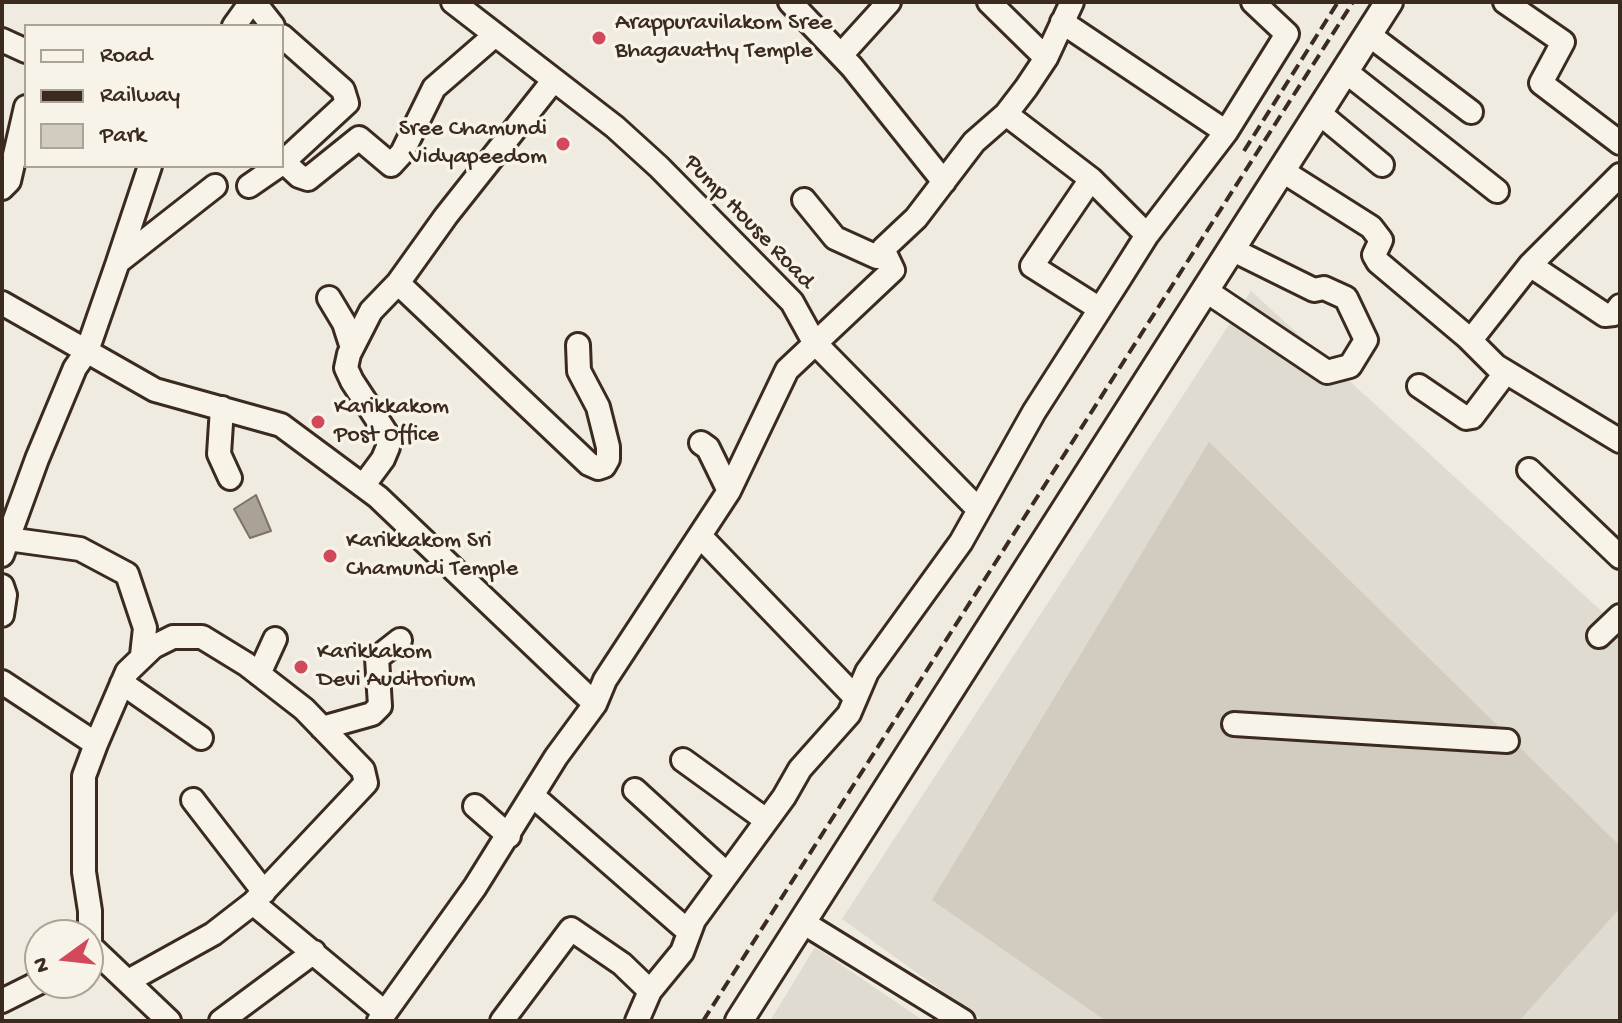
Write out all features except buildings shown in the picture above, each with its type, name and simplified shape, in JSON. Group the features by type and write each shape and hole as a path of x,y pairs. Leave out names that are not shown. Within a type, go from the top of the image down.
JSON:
{"main road":[{"path":"739,1021 1389,2"}],"street":[{"name":"Pump House Road","path":"453,2 615,127 659,167 792,302 814,342 978,509"},
{"path":"790,2 841,55 944,182"},
{"path":"841,55 889,2"},
{"path":"989,2 1046,58"},
{"path":"637,1021 650,991 682,952 694,920 800,769 849,714 854,696 961,542 978,509 1147,235 1226,132 1287,34 1253,2"},
{"path":"1505,2 1563,42 1541,83 1620,143"},
{"path":"235,24 253,3 271,24"},
{"path":"804,200 835,238 877,257 916,218 974,142 1006,114 1046,58 1067,12 1226,132"},
{"path":"1368,34 1471,112"},
{"path":"284,166 308,179 359,138 391,165 402,153 434,88 494,36"},
{"path":"284,38 343,90 347,103 284,161"},
{"path":"2,40 24,50"},
{"path":"1345,71 1497,191"},
{"path":"363,486 383,459 388,436 346,368 352,348 371,311 398,283 454,206 553,81"},
{"path":"1318,112 1382,165"},
{"path":"1006,114 1091,179 1147,235"},
{"path":"2,188 9,181 24,116"},
{"path":"142,655 145,628 127,574 80,549 5,547 75,368 87,351 149,168"},
{"path":"249,186 275,168"},
{"path":"1281,170 1371,227 1381,240 1375,259 1506,372 1620,441"},
{"path":"1467,337 1474,336 1530,265 1620,175"},
{"path":"1091,179 1032,266 1100,309"},
{"path":"118,262 215,186"},
{"path":"193,800 259,897 381,1016 509,836 595,704 605,680 701,537 726,497 787,370 893,270 883,249"},
{"path":"1205,290 1327,372 1350,366 1366,340 1346,298 1324,288 1314,290 1231,249"},
{"path":"1530,265 1615,318"},
{"path":"398,283 589,464 598,468 604,466 608,459 608,447 598,407 579,371 578,345"},
{"path":"329,298 344,323 352,348"},
{"path":"2,303 155,390 281,425 363,486 595,704"},
{"path":"1419,386 1466,418 1472,417 1506,372"},
{"path":"222,408 219,454 230,478"},
{"path":"701,443 708,448 726,497"},
{"path":"1529,470 1620,557"},
{"path":"702,473 726,497"},
{"path":"701,537 854,696"},
{"path":"2,586 2,615"},
{"path":"1599,636 1620,616"},
{"path":"90,919 84,872 84,776 122,683 142,655 173,637 202,637 259,674 322,728 363,770 366,783 259,897 213,934 130,980"},
{"path":"259,674 275,639"},
{"path":"322,728 372,714 380,706 377,658 400,640"},
{"path":"2,682 96,744"},
{"path":"122,683 201,738"},
{"path":"1234,724 1507,741"},
{"path":"683,760 766,820"},
{"path":"635,790 727,874"},
{"path":"533,796 689,932"},
{"path":"475,806 509,836"},
{"path":"804,923 963,1021"},
{"path":"502,1021 571,929 622,964 650,991"},
{"path":"221,1021 314,952"},
{"path":"104,957 169,1021"},
{"path":"2,1001 24,990"}],"shaded area":[{"path":"1251,291 1620,628 1620,1021 984,1021 842,919"},
{"path":"256,495 271,531 250,538 234,509"},
{"path":"815,947 924,1021 770,1021"}],"green space":[{"path":"1209,442 1620,846 1620,908 1519,1021 1106,1021 932,900"}],"railway":[{"path":"1244,151 1338,2"},
{"path":"703,1021 1353,2"}],"place":[{"name":"Arappuravilakom Sree Bhagavathy Temple","path":"599,38"},
{"name":"Sree Chamundi Vidyapeedom","path":"563,144"},
{"name":"Karikkakom Post Office","path":"318,422"},
{"name":"Karikkakom Sri Chamundi Temple","path":"330,556"},
{"name":"Karikkakom Devi Auditorium","path":"301,667"}]}
